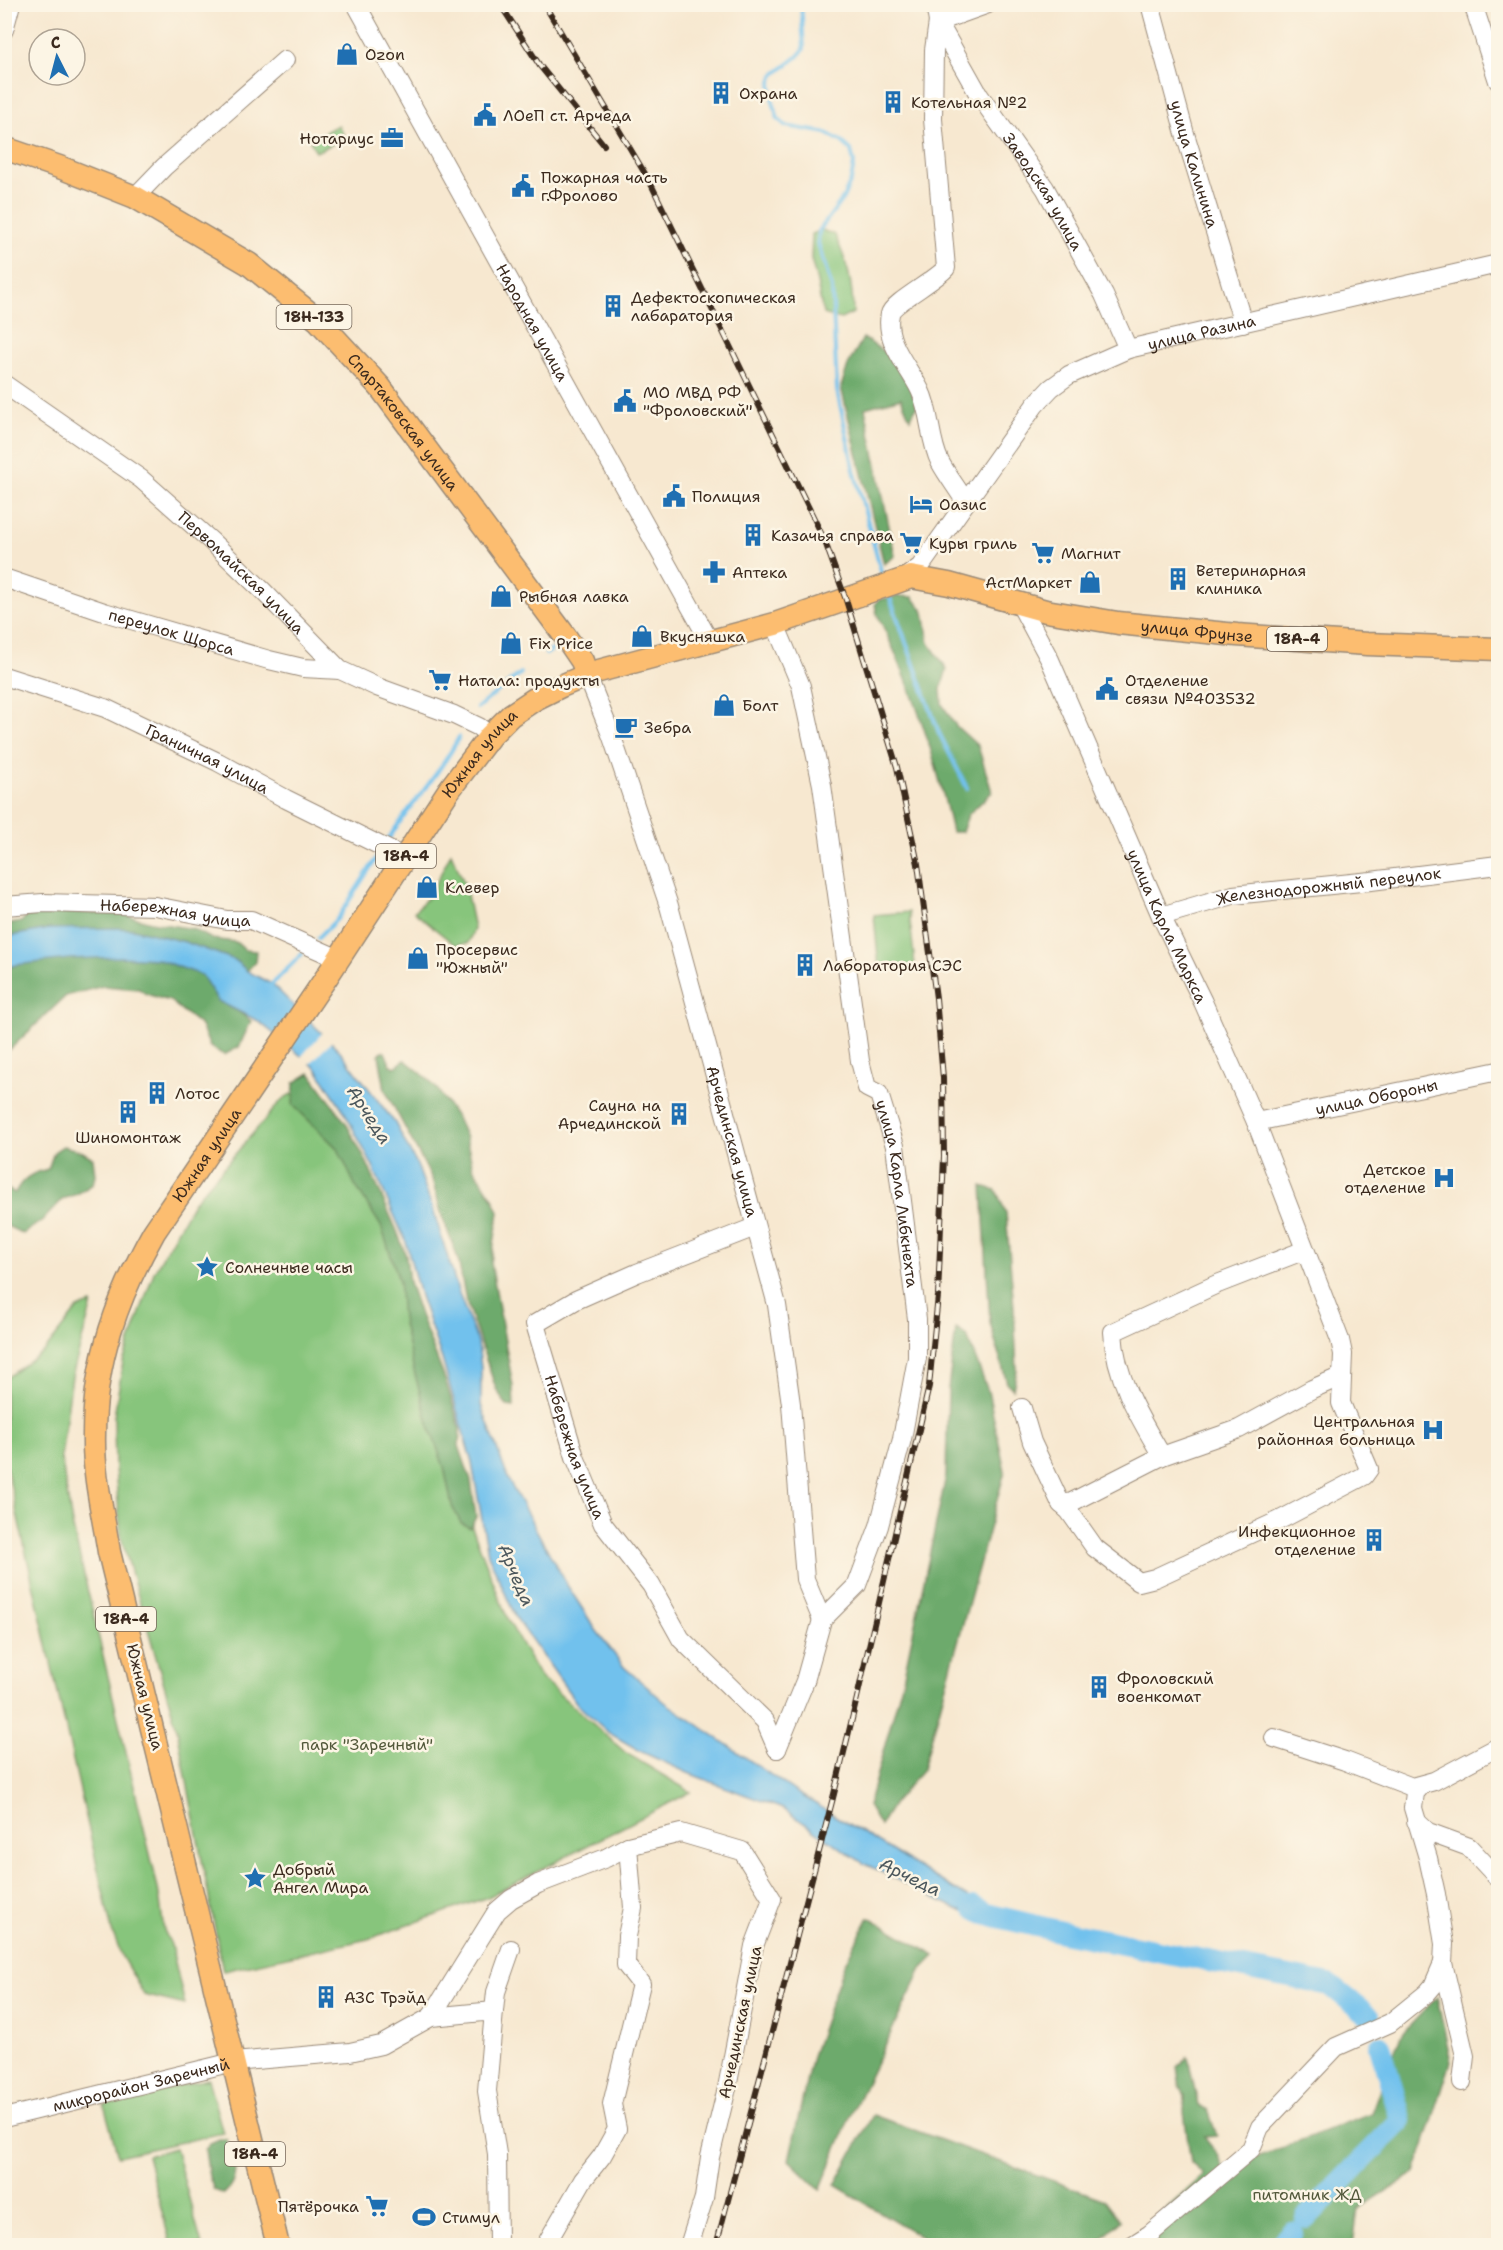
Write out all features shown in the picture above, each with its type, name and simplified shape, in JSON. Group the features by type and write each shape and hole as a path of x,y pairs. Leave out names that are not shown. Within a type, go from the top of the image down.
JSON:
{"main road":[{"name":"Спартаковская улица","path":"4,148 135,197 249,264 318,320 380,387 565,636 582,661 587,675"},
{"name":"улица Фрунзе","path":"903,579 919,577 1021,606 1118,623 1238,635 1367,644 1498,649"},
{"name":"Южная улица","path":"233,2062 109,1552 97,1480 94,1435 97,1391 103,1354 112,1321 133,1270 160,1222 339,959 449,790 490,736 511,715 535,699 587,675 775,624 903,579"},
{"name":"микрорайон Заречный","path":"233,2062 278,2246"}],"street":[{"path":"4,30 11,4"},
{"name":"Народная улица","path":"357,4 710,642"},
{"path":"965,501 939,461 921,391 896,348 890,327 890,313 895,305 939,277 946,268 933,119 937,14 988,4"},
{"name":"улица Калинина","path":"1150,4 1185,134 1243,322"},
{"path":"1473,4 1498,81"},
{"name":"Заводская улица","path":"937,14 979,96 1045,188 1104,295 1128,349"},
{"path":"135,197 164,167 285,60"},
{"name":"улица Разина","path":"903,579 920,567 1035,405 1051,388 1069,375 1128,349 1498,264"},
{"name":"Первомайская улица","path":"4,384 141,479 233,562 340,669 376,687 454,715 479,727 490,736"},
{"name":"переулок Щорса","path":"4,578 104,612 269,660 303,668 340,669"},
{"name":"улица Карла Маркса","path":"1021,606 1060,682 1161,916 1203,1002 1256,1122 1340,1340 1343,1354 1341,1403 1370,1469 1364,1476 1317,1501 1155,1578 1139,1582 1095,1548 1069,1511 1061,1504 1032,1442 1022,1408"},
{"name":"улица Карла Либкнехта","path":"775,624 801,686 822,785 860,1061 867,1088 879,1094 895,1146 917,1318 917,1358 902,1439 879,1526 857,1585 822,1620 805,1681 777,1749"},
{"name":"Арчединская улица","path":"587,675 612,737 669,906 777,1305 791,1404 805,1579 822,1620"},
{"name":"Граничная улица","path":"4,676 105,708 218,762 286,799 405,858"},
{"name":"Железнодорожный переулок","path":"1161,916 1233,895 1498,865"},
{"name":"Набережная улица","path":"4,906 43,903 156,906 227,920 251,920 339,959"},
{"name":"улица Обороны","path":"1256,1122 1498,1071"},
{"name":"Набережная улица","path":"755,1227 637,1273 576,1300 535,1323 575,1457 603,1524 651,1585 681,1639 765,1721 777,1749"},
{"path":"1162,1456 1127,1393 1114,1351 1113,1332 1215,1286 1305,1250"},
{"path":"1061,1504 1072,1502 1162,1456 1239,1429 1312,1389 1342,1376"},
{"path":"1274,1738 1345,1761 1412,1787 1421,1786 1498,1747"},
{"path":"1421,1786 1415,1793 1413,1808 1428,1857 1436,1894 1444,1944 1443,1963 1465,2056 1462,2082"},
{"path":"1415,1820 1428,1832 1469,1847 1498,1878"},
{"name":"Арчединская улица","path":"431,2017 497,1911 511,1899 538,1884 606,1858 628,1846 681,1833 742,1851 772,1899 754,1946 727,2088 710,2157 704,2198 689,2246"},
{"path":"545,2246 617,2129 612,2104 641,1984 626,1965 627,1936 633,1908 628,1846"},
{"path":"498,2246 497,2154 487,2091 496,1992 511,1949"},
{"path":"1131,2246 1150,2234 1251,2149 1260,2127 1336,2047 1390,2023 1427,1993 1433,1986 1443,1963"},
{"name":"Арчединская улица","path":"233,2062 350,2052 381,2045 431,2017 494,2011"},
{"name":"микрорайон Заречный","path":"4,2118 233,2062"}],"green space":[{"path":"338,125 345,138 316,152 310,140"},
{"path":"822,230 835,235 848,272 853,313 841,319 823,314 811,259 812,234"},
{"path":"863,338 891,356 912,390 917,406 910,419 901,398 865,408 895,556 884,564 841,387 848,365"},
{"path":"897,596 913,597 924,612 929,643 947,669 941,689 942,704 956,726 978,746 992,792 968,815 962,832 952,832 921,721 901,667 877,614 875,604 878,600"},
{"path":"451,853 465,885 474,929 468,943 455,945 414,912 430,895"},
{"path":"53,912 123,914 151,922 193,929 212,939 236,942 245,950 256,951 255,962 247,971 235,960 185,942 133,929 49,929 5,937 4,925 21,922 27,916"},
{"path":"909,912 915,965 879,969 874,915"},
{"path":"121,957 157,959 202,975 218,1001 251,1021 239,1047 224,1055 210,1047 201,1026 170,1001 146,994 139,989 103,986 66,996 5,1054 5,968 48,960"},
{"path":"382,1051 385,1052 390,1064 395,1067 405,1060 438,1090 458,1120 466,1138 473,1168 493,1198 499,1212 491,1263 513,1386 514,1407 507,1406 496,1389 466,1301 458,1259 441,1213 432,1179 385,1090 379,1055"},
{"path":"310,1073 346,1123 367,1163 406,1256 409,1282 446,1382 460,1428 459,1446 471,1481 476,1517 470,1528 461,1523 452,1506 444,1467 428,1423 412,1363 402,1319 399,1280 381,1226 355,1185 338,1149 293,1105 294,1083"},
{"name":"парк \"Заречный\"","path":"291,1094 342,1151 391,1240 400,1286 448,1417 472,1527 508,1620 540,1677 626,1753 691,1792 488,1897 368,1939 223,1971 177,1729 121,1537 115,1468 114,1417 123,1362 154,1272 193,1203 281,1101"},
{"path":"63,1146 81,1151 93,1158 95,1175 93,1184 63,1199 44,1219 23,1234 5,1225 5,1188 15,1193 28,1177 48,1169 54,1152"},
{"path":"982,1186 996,1190 1006,1213 1017,1370 1013,1389 1007,1383 990,1323"},
{"path":"92,1304 72,1376 61,1457 72,1524 158,1888 164,1930 171,1945 185,2005 144,1995 122,1957 112,1931 5,1461 5,1379 45,1350 78,1308"},
{"path":"956,1329 967,1336 988,1391 1005,1471 923,1769 894,1803 880,1826 868,1806 903,1680 946,1476 948,1389"},
{"path":"869,1917 935,1956 922,1969 852,2112 820,2190 789,2160 812,2056 844,1965"},
{"name":"питомник ЖД","path":"1437,1997 1451,2062 1415,2173 1358,2209 1353,2245 1124,2246 1204,2175 1191,2163 1184,2112 1185,2096 1177,2067 1188,2057 1198,2105 1208,2110 1217,2136 1204,2137 1218,2155 1224,2170 1371,2113 1401,2035"},
{"path":"208,2079 223,2133 118,2156 104,2105"},
{"path":"873,2115 1105,2200 1121,2221 1095,2245 935,2245 835,2185"},
{"path":"226,2139 235,2168 233,2181 224,2194 214,2190 209,2177 205,2150 210,2143"},
{"path":"175,2148 202,2245 171,2245 147,2156"}],"water":[{"path":"49,929 133,929 185,942 235,960 247,971 272,984 340,1051 395,1123 417,1165 459,1294 478,1343 481,1367 481,1405 509,1481 567,1585 596,1630 624,1667 666,1703 796,1792 1013,1925 986,1923 863,1863 783,1809 688,1773 642,1752 609,1733 578,1705 516,1618 488,1554 472,1463 442,1359 420,1296 406,1242 372,1165 344,1111 316,1068 258,1021 218,1001 202,975 157,959 121,957 69,959 5,968 5,937"}],"pier":[{"path":"324,1031 333,1040 308,1066 299,1059"}],"waterway":[{"path":"801,4 804,49 774,75 771,81 772,98 778,119 786,126 826,133 841,141 851,150 854,163 851,180 843,198 819,231 818,243 832,288 837,390 854,470 882,575"},
{"path":"890,598 939,733 967,788"},
{"path":"546,654 552,650"},
{"path":"477,708 521,673"},
{"path":"389,838 443,764 459,737"},
{"path":"318,938 338,918 379,854"},
{"path":"272,984 302,954"},
{"name":"Арчеда","path":"973,1907 986,1914 1062,1932 1330,1985 1369,2016"},
{"name":"Арчеда","path":"1306,2218 1401,2120 1380,2046"},
{"name":"Арчеда","path":"1279,2246 1292,2232"}],"railway":[{"path":"500,4 540,66 604,145"},
{"path":"544,4 650,182 824,539 846,600 897,767 918,864 936,998 943,1078 944,1156 938,1296 929,1386 834,1794 716,2246"}],"place":[{"name":"Ozon","path":"347,54"},
{"name":"Охрана","path":"721,93"},
{"name":"Котельная №2","path":"893,102"},
{"name":"ЛОеП ст. Арчеда","path":"485,115"},
{"name":"Нотариус","path":"392,138"},
{"name":"Пожарная часть г.Фролово","path":"523,186"},
{"name":"Дефектоскопическая лабаратория","path":"613,306"},
{"name":"МО МВД РФ \"Фроловский\"","path":"625,401"},
{"name":"Полиция","path":"674,496"},
{"name":"Оазис","path":"921,504"},
{"name":"Казачья справа","path":"753,535"},
{"name":"Куры гриль","path":"911,543"},
{"name":"Магнит","path":"1043,553"},
{"name":"Аптека","path":"714,572"},
{"name":"Ветеринарная клиника","path":"1178,579"},
{"name":"АстМаркет","path":"1090,582"},
{"name":"Рыбная лавка","path":"501,596"},
{"name":"Вкусняшка","path":"642,636"},
{"name":"Fix Price","path":"511,643"},
{"name":"Натала: продукты","path":"440,680"},
{"name":"Отделение связи №403532","path":"1107,689"},
{"name":"Болт","path":"724,705"},
{"name":"Зебра","path":"626,727"},
{"name":"Клевер","path":"427,887"},
{"name":"Просервис \"Южный\"","path":"418,958"},
{"name":"Лаборатория СЭС","path":"805,965"},
{"name":"Лотос","path":"157,1093"},
{"name":"Шиномонтаж","path":"128,1112"},
{"name":"Сауна на Арчединской","path":"679,1114"},
{"name":"Детское отделение","path":"1444,1178"},
{"name":"Солнечные часы","path":"207,1267"},
{"name":"Центральная районная больница","path":"1433,1430"},
{"name":"Инфекционное отделение","path":"1374,1540"},
{"name":"Фроловский военкомат","path":"1099,1687"},
{"name":"Добрый Ангел Мира","path":"255,1878"},
{"name":"АЗС Трэйд","path":"326,1997"},
{"name":"Пятёрочка","path":"377,2206"},
{"name":"Стимул","path":"424,2217"}]}
